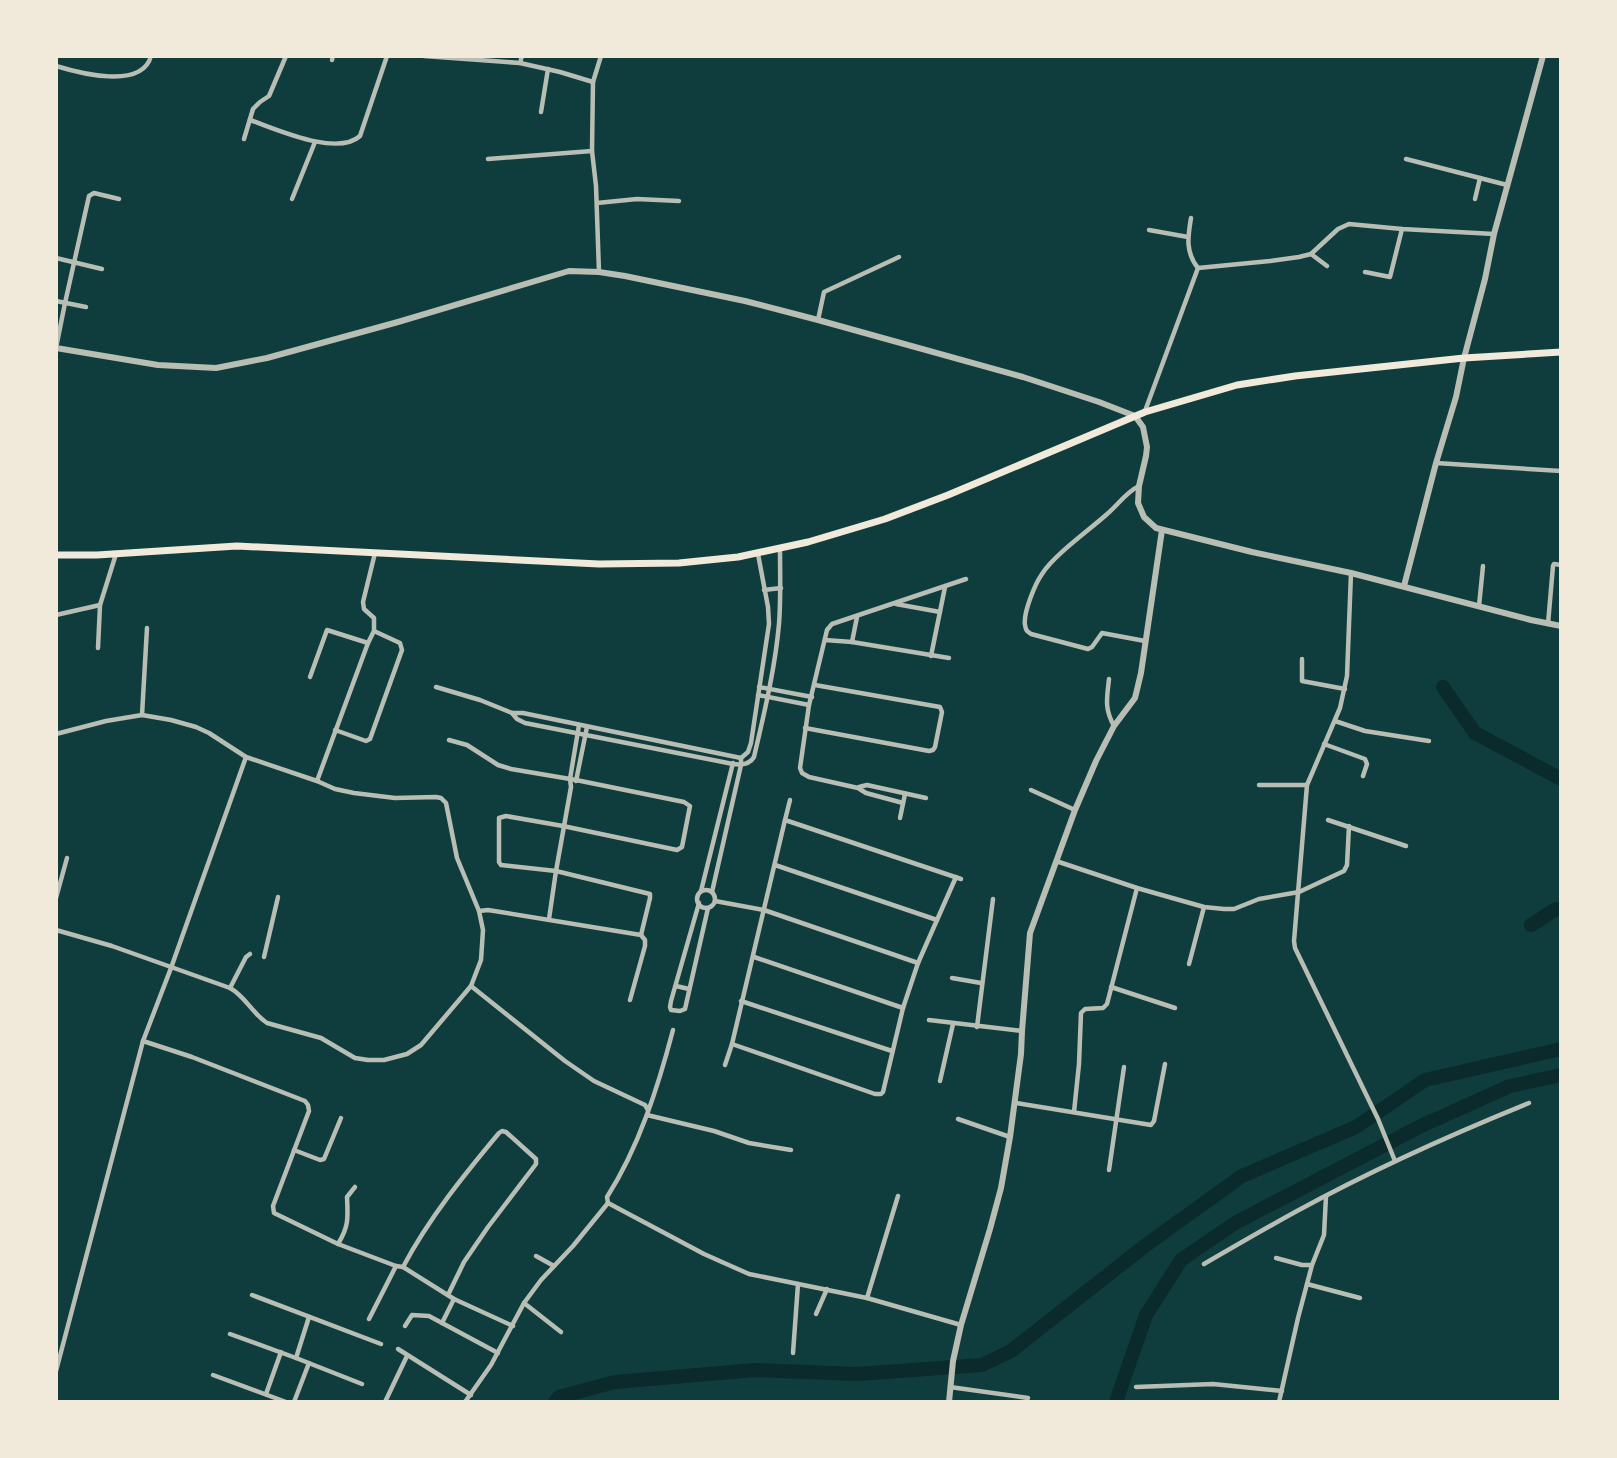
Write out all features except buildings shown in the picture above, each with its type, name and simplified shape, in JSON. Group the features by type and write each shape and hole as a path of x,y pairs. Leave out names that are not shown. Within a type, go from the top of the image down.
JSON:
{"main road":[{"path":"56,555 237,546 599,564 738,557 808,542 885,519 1145,412 1218,390 1295,376 1464,358 1561,352"}],"street":[{"path":"56,66 119,77 134,74 144,68 151,56"},
{"path":"244,139 256,105 269,96 286,56"},
{"path":"250,120 315,142 355,141 360,136 387,56"},
{"path":"424,56 520,64 593,82"},
{"path":"520,64 522,56"},
{"path":"599,272 592,151 593,82 601,56"},
{"path":"1404,586 1456,397 1495,230 1543,56"},
{"path":"541,112 548,69"},
{"path":"292,199 315,142"},
{"path":"488,159 592,151"},
{"path":"1406,159 1508,185"},
{"path":"1475,199 1480,178"},
{"path":"119,199 94,193 89,196 56,348 166,366 229,366 398,322 561,273 599,272 745,301 1023,377 1099,402 1135,416 1145,432 1147,447 1138,503 1151,525 1162,530 1351,573 1561,626"},
{"path":"597,204 637,199 679,201"},
{"path":"1191,218 1188,236 1191,258 1198,268"},
{"path":"1198,268 1311,254 1335,232 1349,224 1402,229 1495,230"},
{"path":"1365,272 1390,277 1402,229"},
{"path":"1149,230 1188,236"},
{"path":"1311,254 1327,266"},
{"path":"817,320 824,292 899,257"},
{"path":"56,258 102,269"},
{"path":"1145,412 1198,268"},
{"path":"56,301 86,307"},
{"path":"1436,463 1561,471"},
{"path":"1139,486 1051,562 1030,600 1025,624 1031,634 1088,649 1102,633 1145,641"},
{"path":"949,1402 953,1361 961,1325 1001,1188 1010,1138 1021,1054 1030,933 1096,761 1114,726 1135,698 1162,530"},
{"path":"512,713 521,722 733,764 749,762 754,757 769,689 779,625 780,549"},
{"path":"98,648 100,605 116,553"},
{"path":"317,781 374,631 374,618 364,609 363,603 374,553"},
{"path":"436,687 512,713 523,713 741,758 749,749 769,624 757,553"},
{"path":"1548,624 1552,569 1554,564 1561,565"},
{"path":"1479,606 1483,566"},
{"path":"1351,573 1349,654 1345,689 1335,721 1307,785 1294,938 1295,948 1372,1106 1395,1161"},
{"path":"903,803 802,773 800,768 805,728 825,640 829,626 966,579"},
{"path":"931,656 945,586"},
{"path":"764,590 781,588"},
{"path":"894,604 940,612"},
{"path":"56,615 100,605"},
{"path":"768,607 780,606"},
{"path":"852,642 857,616"},
{"path":"769,624 779,625"},
{"path":"142,715 148,628"},
{"path":"310,677 327,630 368,643"},
{"path":"335,730 367,741 370,739 402,650 400,643 374,631"},
{"path":"825,640 949,658"},
{"path":"1302,659 1302,681 1345,689"},
{"path":"1109,679 1106,707 1114,726"},
{"path":"805,728 929,751 935,747 942,712 940,707 814,685"},
{"path":"759,687 812,697"},
{"path":"758,695 809,705"},
{"path":"56,734 142,715 172,720 209,733 246,757 335,789 375,796 436,797 444,800 460,867 483,930 483,951 471,986 421,1045 401,1056 375,1061 355,1058 321,1038 267,1023 230,988 112,946 56,930"},
{"path":"560,729 562,721"},
{"path":"1335,721 1365,731 1429,741"},
{"path":"573,779 579,725"},
{"path":"549,919 563,826 587,727"},
{"path":"449,740 467,745 504,767 688,804 690,808 682,846 677,850 563,826 503,816 499,819 500,864 555,871 650,894 641,935"},
{"path":"1324,744 1365,759 1367,764 1363,776"},
{"path":"56,1371 143,1041 246,757"},
{"path":"701,891 712,892 715,901 708,908 685,1009 680,1012 673,1011 670,1007 699,904 698,897 734,757"},
{"path":"712,892 741,758"},
{"path":"858,788 867,785 926,798"},
{"path":"1259,785 1307,785"},
{"path":"1031,790 1075,810"},
{"path":"900,818 905,794"},
{"path":"726,1065 790,800"},
{"path":"732,1044 877,1094 883,1092 903,1007 918,963 959,878 785,820"},
{"path":"1328,820 1406,846"},
{"path":"1056,860 1137,888 1204,906 1234,909 1259,900 1299,892 1342,873 1347,865 1349,826"},
{"path":"56,898 67,858"},
{"path":"775,865 937,920"},
{"path":"1074,1112 1081,1013 1085,1009 1105,1007 1137,888"},
{"path":"264,957 278,897"},
{"path":"977,1027 993,898"},
{"path":"715,901 764,910 918,963"},
{"path":"699,904 708,908"},
{"path":"1189,964 1204,906"},
{"path":"478,911 488,910 641,935 645,946 630,1000"},
{"path":"230,988 250,954"},
{"path":"754,957 903,1007"},
{"path":"952,978 981,983"},
{"path":"471,986 565,1061 594,1081 645,1105 648,1112"},
{"path":"676,986 689,989"},
{"path":"1111,986 1175,1008"},
{"path":"741,1001 892,1051"},
{"path":"929,1020 1022,1031"},
{"path":"940,1081 953,1024"},
{"path":"608,1203 607,1197 648,1112 673,1030"},
{"path":"143,1041 192,1057 306,1102 309,1111 273,1206 274,1213 338,1244 404,1267 454,1299 513,1326"},
{"path":"1016,1103 1149,1125 1154,1123 1165,1064"},
{"path":"1109,1170 1124,1067"},
{"path":"1205,1264 1297,1210 1395,1161 1529,1103"},
{"path":"648,1112 749,1143 792,1150"},
{"path":"294,1150 320,1160 324,1159 341,1118"},
{"path":"958,1119 1010,1138"},
{"path":"404,1267 417,1240 446,1198 499,1133 506,1132 536,1159 536,1164 464,1262 448,1295"},
{"path":"338,1244 349,1221 347,1197 355,1187"},
{"path":"867,1298 898,1196"},
{"path":"1279,1402 1312,1265 1324,1235 1326,1196"},
{"path":"465,1402 498,1353 524,1303 608,1203"},
{"path":"608,1203 736,1269 766,1278 867,1298 961,1325"},
{"path":"536,1256 554,1266"},
{"path":"1276,1258 1312,1265"},
{"path":"369,1319 396,1266"},
{"path":"793,1353 798,1284"},
{"path":"1307,1284 1360,1298"},
{"path":"816,1314 827,1289"},
{"path":"252,1295 381,1344"},
{"path":"442,1323 454,1299"},
{"path":"524,1303 561,1332"},
{"path":"405,1326 412,1315 429,1316 498,1353"},
{"path":"296,1358 309,1317"},
{"path":"230,1334 362,1384"},
{"path":"398,1349 471,1395"},
{"path":"266,1394 281,1352"},
{"path":"385,1402 407,1356"},
{"path":"294,1402 309,1363"},
{"path":"213,1375 285,1402"},
{"path":"1136,1387 1213,1384 1282,1391"},
{"path":"950,1387 1028,1398"}],"waterway":[{"path":"1443,687 1475,733 1561,779"},
{"path":"1531,925 1556,909 1561,909"},
{"path":"555,1402 559,1397 615,1382 755,1370 857,1374 982,1365 1011,1351 1146,1245 1242,1176 1356,1127 1425,1080 1561,1049"},
{"path":"1116,1402 1146,1315 1181,1260 1235,1223 1421,1126 1510,1086 1561,1075"}]}
